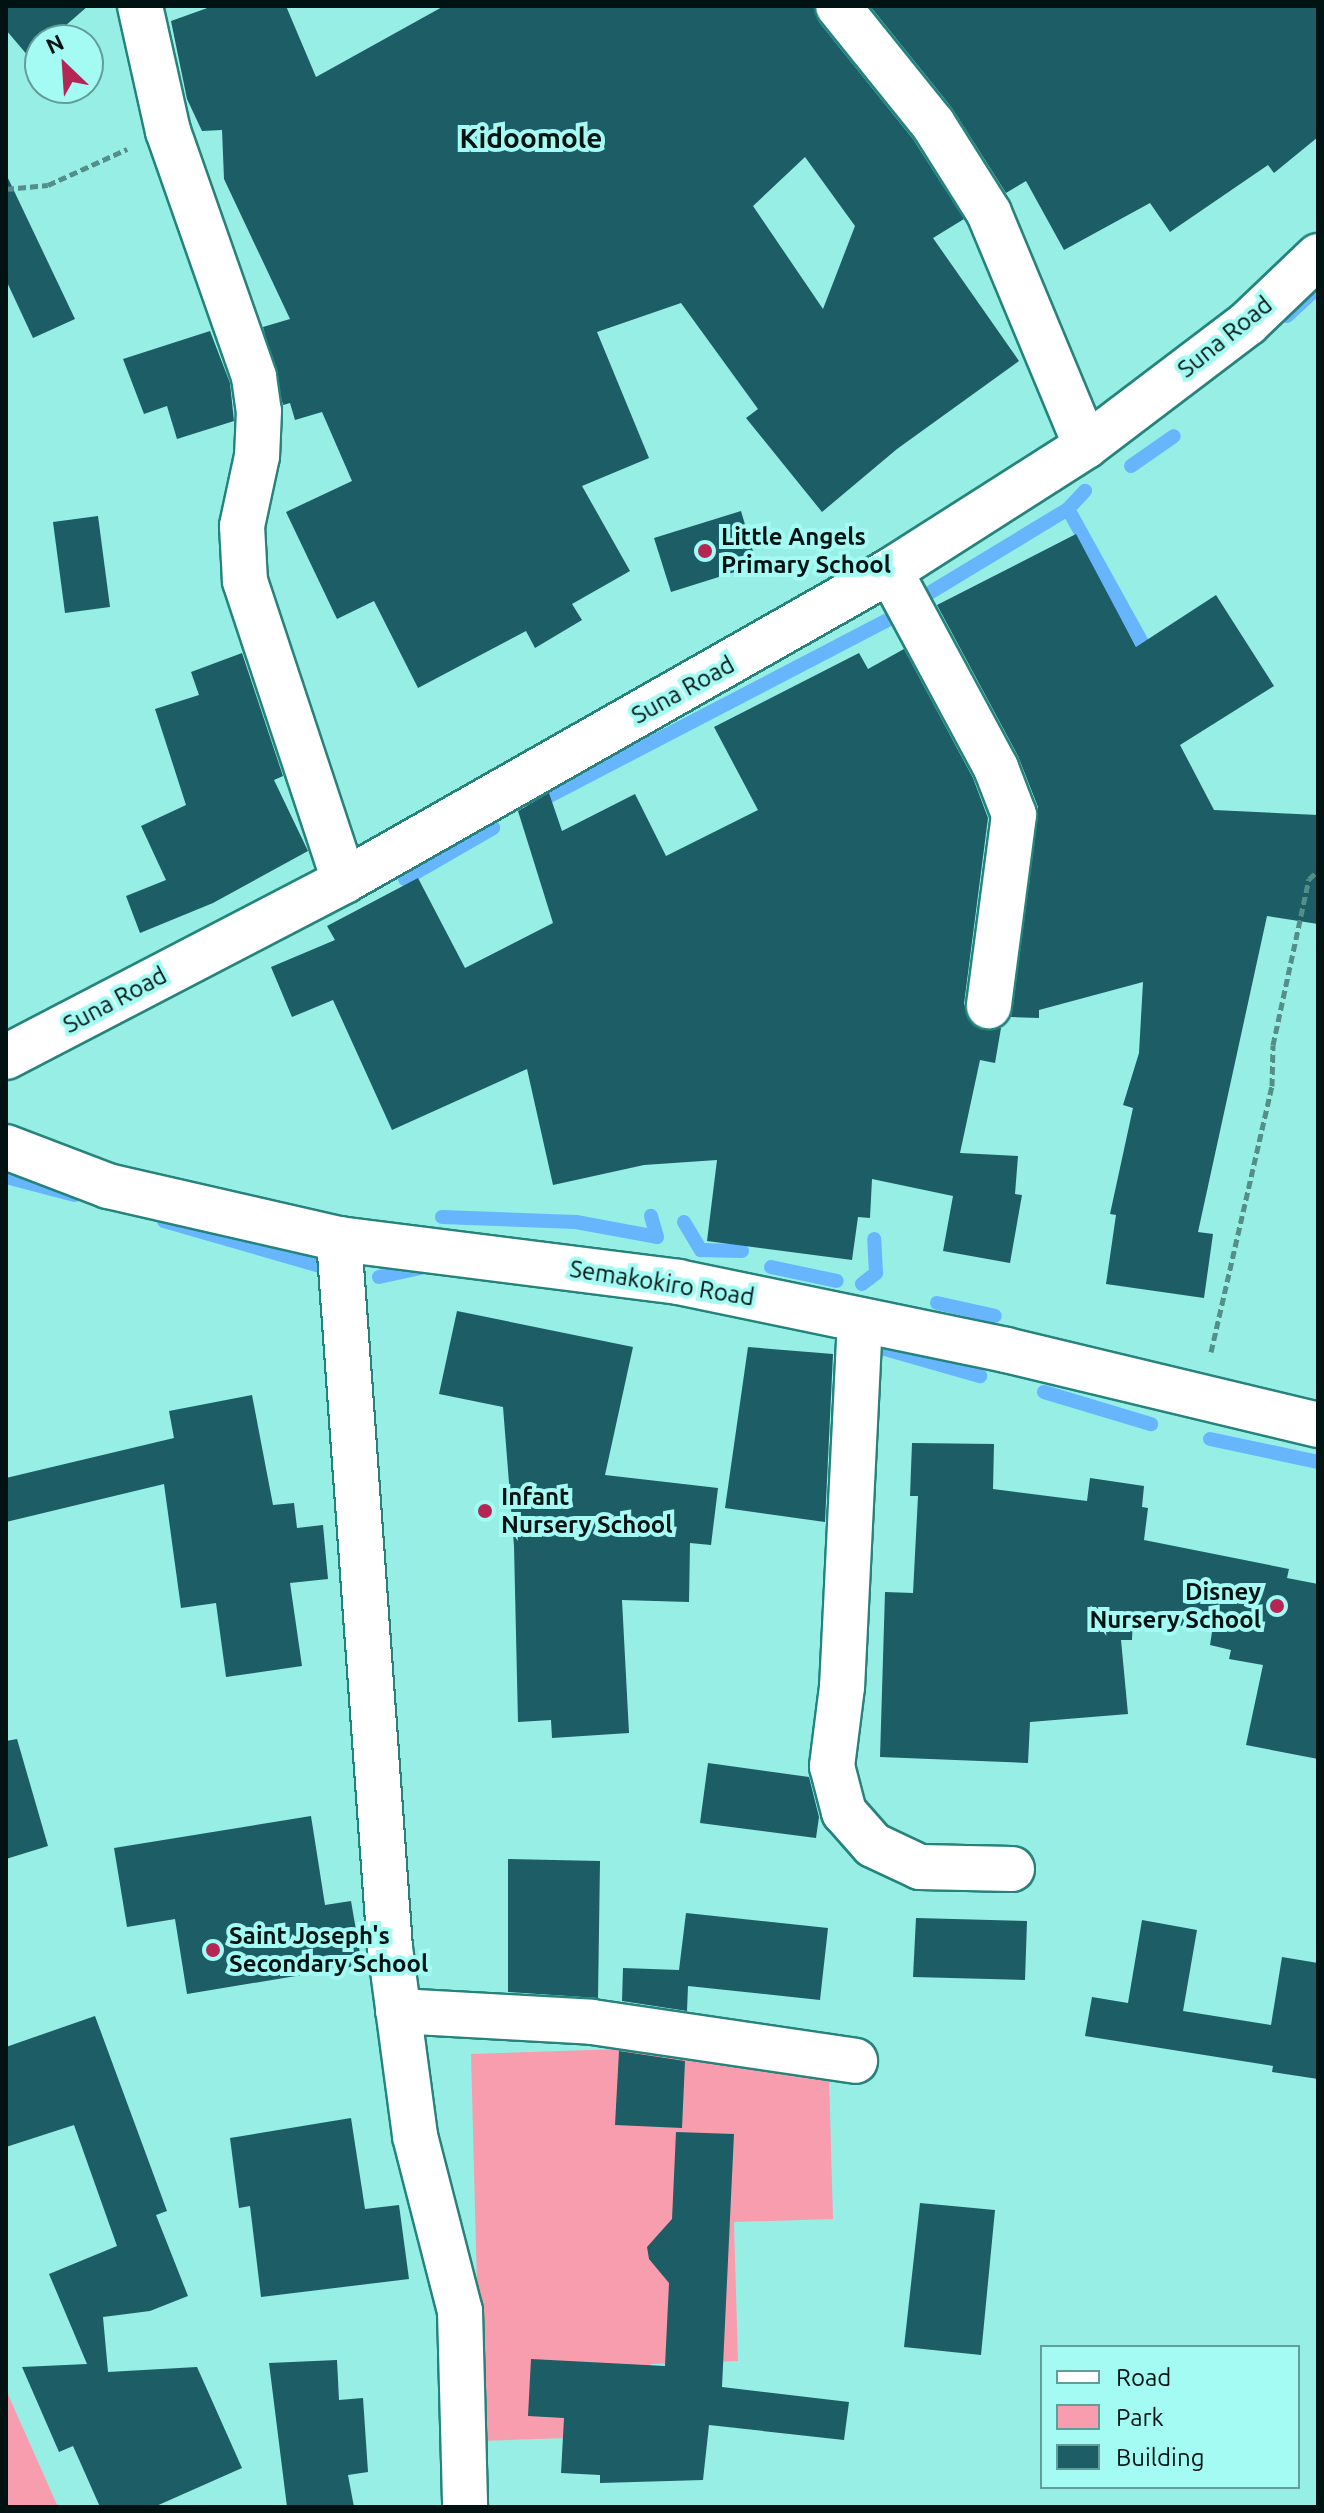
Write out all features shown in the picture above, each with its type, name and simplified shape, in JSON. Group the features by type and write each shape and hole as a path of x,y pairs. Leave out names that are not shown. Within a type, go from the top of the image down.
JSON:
{"street":[{"path":"140,6 168,131 256,388 257,456 242,526 245,581 344,881"},
{"path":"838,6 933,124 989,213 1086,446"},
{"name":"Suna Road","path":"6,1057 344,881 890,571 1086,446 1248,323 1318,256"},
{"path":"890,571 996,768 1014,815 989,1006"},
{"name":"Semakokiro Road","path":"6,1147 108,1186 339,1239 678,1282 1201,1396 1318,1425"},
{"path":"339,1239 398,2011 415,2136 460,2311 465,2507"},
{"path":"860,1320 842,1687 832,1766 844,1812 873,1845 920,1867 1012,1869"},
{"path":"398,2011 592,2022 855,2061"}],"path":[{"path":"6,189 48,185 168,131"},
{"path":"1201,1396 1272,1086 1273,1045 1309,879 1318,871"}],"green space":[{"path":"828,2042 833,2219 734,2222 738,2361 651,2364 653,2435 481,2441 471,2054"},
{"path":"6,2390 58,2507 6,2507"}],"building":[{"path":"6,6 88,6 67,24 24,24 24,51 6,30"},
{"path":"213,6 286,6 316,77 444,6 814,6 819,22 913,139 964,219 933,238 1019,361 897,449 822,512 746,418 758,409 681,303 597,332 649,458 582,486 630,571 572,604 582,620 535,648 526,631 418,688 374,601 337,619 286,512 352,481 322,412 295,420 290,403 283,405 263,327 290,319 224,179 222,130 202,131 187,99 171,21","holes":["805,157 855,226 823,309 753,206"]},
{"path":"870,6 1318,6 1318,137 1274,173 1268,165 1170,232 1150,203 1064,250 1026,181 1006,193 952,108"},
{"path":"6,174 75,319 33,338 6,280"},
{"path":"210,331 230,383 234,421 177,439 167,406 144,414 123,359"},
{"name":"Little Angels Primary School","path":"741,511 757,565 671,592 654,538"},
{"path":"98,516 110,607 65,613 53,522"},
{"path":"1076,534 1136,647 1216,595 1274,686 1180,745 1214,810 1318,815 1318,924 1267,916 1198,1232 1213,1234 1204,1298 1106,1284 1116,1215 1110,1214 1133,1108 1123,1105 1139,1053 1143,982 1039,1010 1039,1018 1011,1017 1038,807 1018,756 937,605"},
{"path":"904,649 973,778 988,818 964,1004 974,1026 1001,1028 995,1063 980,1060 960,1153 1018,1156 1015,1194 1022,1195 1010,1263 943,1251 953,1196 872,1179 870,1218 858,1217 852,1260 707,1241 717,1160 644,1165 553,1185 527,1069 392,1130 333,1000 292,1017 271,967 335,940 327,926 418,878 465,968 553,923 518,811 549,793 562,831 635,794 666,856 758,810 714,727 859,653 868,669"},
{"path":"242,653 283,776 274,780 308,851 213,903 140,933 126,896 166,880 141,826 186,805 155,709 199,695 191,672"},
{"path":"457,1311 633,1347 605,1475 718,1488 711,1545 690,1543 689,1602 622,1600 629,1733 552,1738 551,1720 518,1722 514,1546 503,1407 439,1394"},
{"path":"748,1347 833,1354 825,1522 725,1508"},
{"path":"252,1395 273,1505 294,1503 297,1528 323,1525 328,1579 290,1583 302,1666 226,1677 216,1603 181,1608 164,1484 6,1522 6,1478 174,1438 169,1411"},
{"path":"912,1443 994,1444 993,1489 1087,1501 1090,1478 1144,1486 1142,1507 1148,1508 1144,1540 1289,1569 1287,1578 1318,1584 1318,1759 1246,1745 1263,1665 1229,1659 1231,1650 1210,1645 1212,1632 1133,1616 1132,1640 1121,1640 1128,1714 1030,1722 1028,1763 880,1757 885,1592 913,1593 918,1496 910,1496"},
{"path":"17,1739 48,1846 6,1859 6,1741"},
{"path":"708,1763 809,1777 819,1817 816,1838 700,1823"},
{"path":"311,1816 325,1905 351,1901 362,1965 187,1994 175,1919 127,1927 114,1848"},
{"path":"508,1859 600,1861 598,1998 508,1992"},
{"path":"686,1913 828,1928 820,2000 688,1986 687,2011 622,2001 623,1968 679,1970"},
{"path":"916,1918 1027,1921 1025,1980 913,1977"},
{"path":"1142,1920 1197,1930 1183,2011 1271,2025 1282,1957 1318,1963 1318,2079 1272,2072 1273,2066 1085,2036 1092,1997 1128,2003"},
{"path":"95,2016 167,2211 156,2215 188,2296 150,2311 103,2317 108,2372 197,2367 242,2468 154,2507 100,2507 73,2446 59,2452 22,2367 87,2364 49,2274 117,2246 74,2125 6,2147 6,2047"},
{"path":"619,2051 685,2061 682,2128 615,2125"},
{"path":"351,2118 365,2209 399,2205 409,2279 261,2297 250,2206 239,2208 230,2138"},
{"path":"676,2132 734,2134 722,2387 849,2402 844,2440 709,2425 703,2480 600,2483 600,2475 561,2473 564,2418 528,2416 531,2359 665,2366 669,2283 649,2259 647,2247 672,2219"},
{"path":"920,2203 995,2210 981,2355 904,2347"},
{"path":"337,2360 339,2400 363,2398 368,2472 348,2475 354,2507 287,2507 269,2363"}],"waterway":[{"path":"1287,316 1318,287"},
{"path":"1131,466 1174,436"},
{"path":"931,592 1068,509 1085,491"},
{"path":"1068,509 1151,659"},
{"path":"534,804 899,614"},
{"path":"405,879 493,828"},
{"path":"6,1177 75,1195"},
{"path":"442,1217 576,1222 657,1237 651,1216"},
{"path":"164,1221 330,1269 330,1276"},
{"path":"684,1222 701,1250 742,1251"},
{"path":"862,1284 876,1273 874,1239"},
{"path":"379,1277 425,1267"},
{"path":"771,1267 837,1281"},
{"path":"937,1303 995,1316"},
{"path":"864,1343 980,1376"},
{"path":"1044,1392 1151,1424"},
{"path":"1210,1439 1318,1462"}],"place":[{"name":"Little Angels Primary School","path":"705,551"},
{"name":"Infant Nursery School","path":"485,1511"},
{"name":"Disney Nursery School","path":"1277,1606"},
{"name":"Saint Joseph's Secondary School","path":"213,1950"}],"district":[{"name":"Kidoomole","path":"531,138"}]}
